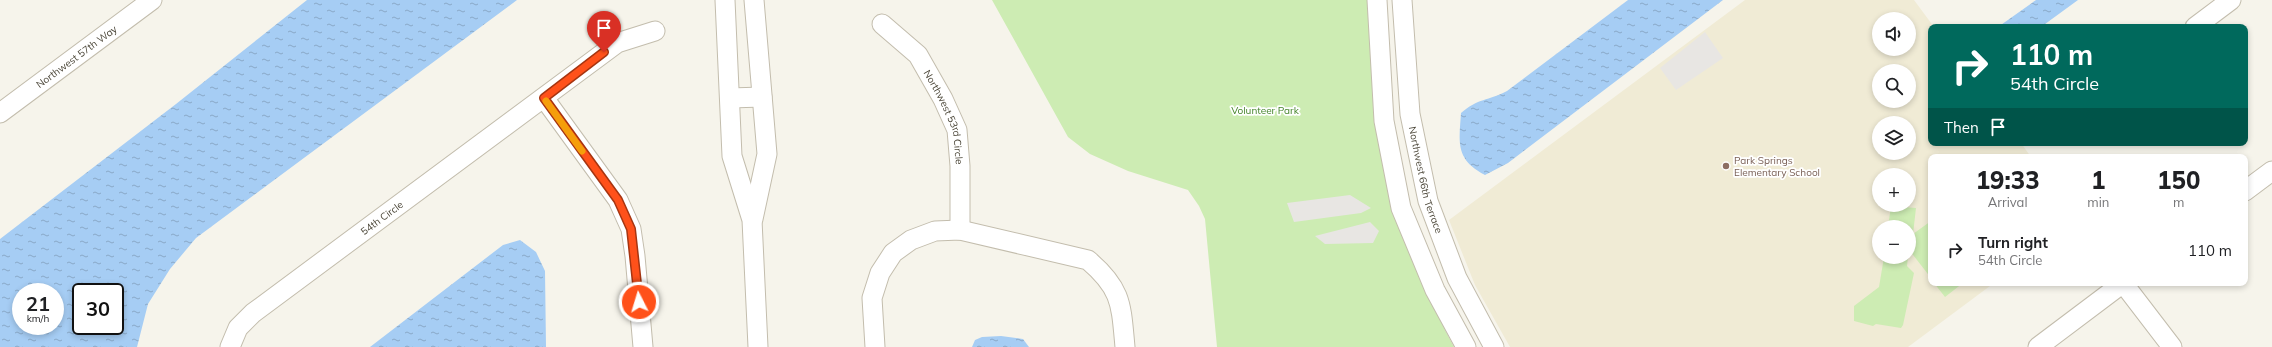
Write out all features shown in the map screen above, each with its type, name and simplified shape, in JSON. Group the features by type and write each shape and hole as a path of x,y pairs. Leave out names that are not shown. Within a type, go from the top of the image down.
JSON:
{"street":[{"name":"Northwest 57th Way","path":"0,113 129,7 152,0"},
{"path":"726,0 732,156 752,220 758,347"},
{"path":"752,220 767,154 754,0"},
{"path":"1377,0 1384,121 1401,208 1435,290 1466,347"},
{"name":"Northwest 66th Terrace","path":"1402,0 1410,114 1428,201 1457,278 1494,347"},
{"path":"2199,24 2231,0"},
{"name":"Northwest 53rd Circle","path":"882,24 918,55 943,99 957,130 960,166 960,230"},
{"name":"54th Circle","path":"230,347 238,328 253,313 617,43 656,32"},
{"path":"730,98 762,97"},
{"path":"544,98 618,200 631,229 635,256 643,347"},
{"path":"2248,189 2272,171"},
{"path":"875,347 872,298 880,273 893,253 911,240 935,231 960,230 1088,260 1104,274 1115,289 1121,306 1125,347"},
{"path":"2038,347 2119,286"},
{"path":"2125,286 2172,347"}],"shaded area":[{"name":"Park Springs Elementary School","path":"1745,0 1914,0 1932,24 1928,24 1928,146 2023,146 2029,154 1928,154 1928,286 1990,286 1908,347 1510,347 1475,285 1449,220"},
{"path":"1705,32 1723,58 1676,90 1660,68"},
{"path":"1350,195 1371,208 1361,213 1294,222 1287,203"},
{"path":"1370,222 1379,231 1373,243 1325,244 1315,236"}],"green space":[{"name":"Volunteer Park","path":"992,0 1367,0 1376,126 1417,264 1445,330 1454,347 1217,347 1205,219 1199,206 1188,190 1128,171 1090,154 1068,137"},
{"path":"1890,212 1916,212 1915,220 1889,220"},
{"path":"1928,223 1928,274 1916,259 1916,232"},
{"path":"1883,264 1907,264 1907,266 1914,273 1903,325 1901,328 1876,324 1873,326 1854,321 1854,306 1879,287"},
{"path":"1936,286 1959,286 1945,297"}],"water":[{"path":"307,0 517,0 196,238 170,269 148,304 137,347 0,347 0,239 176,104"},
{"path":"1628,0 1723,0 1508,163 1485,175 1468,163 1461,149 1460,142 1461,113 1478,102 1507,91"},
{"path":"2036,0 2078,0 2045,24 2002,24"},
{"path":"520,240 536,252 545,271 546,347 370,347 503,245"},
{"path":"1001,336 1023,339 1029,347 972,347 975,340 982,337"}],"slow traffic":[{"path":"546,101 582,151"}],"place":[{"name":"Park Springs Elementary School","path":"1726,166"}],"route":[{"path":"604,52 544,98 618,200 631,229 639,302"}]}
